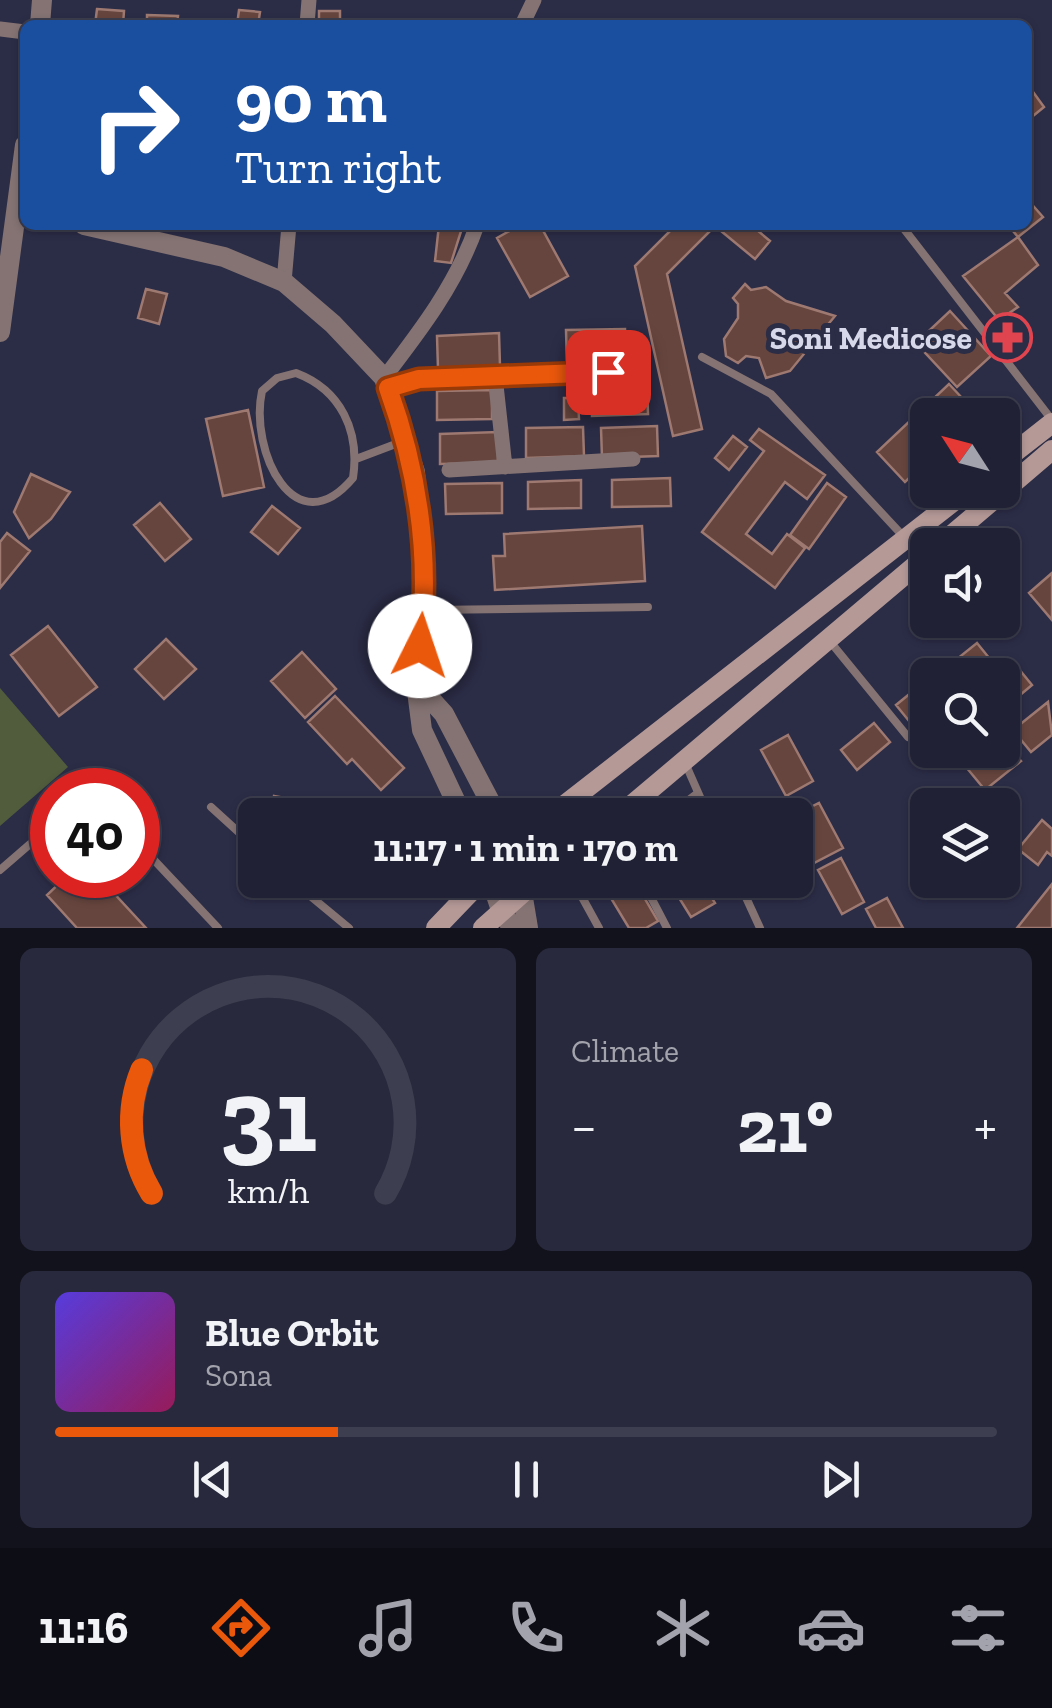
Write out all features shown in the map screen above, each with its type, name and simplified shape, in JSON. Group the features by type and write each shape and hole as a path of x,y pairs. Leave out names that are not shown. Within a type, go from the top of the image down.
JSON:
{"main road":[{"path":"1020,447 1052,421"},
{"path":"960,528 1052,450"},
{"path":"574,798 945,508"},
{"path":"640,798 910,571"},
{"path":"436,928 465,898"},
{"path":"484,928 507,920"}],"street":[{"path":"0,332 20,176"},
{"path":"106,230 224,257 284,282 386,383 406,440 418,503 425,610 416,683 422,730 454,798"},
{"path":"284,282 289,230"},
{"path":"386,383 459,270 474,230"},
{"path":"386,383 608,372"},
{"path":"495,376 505,467"},
{"path":"449,470 633,459"},
{"path":"416,683 444,714 488,798"},
{"path":"527,898 528,928"}],"lane":[{"path":"904,230 1052,421"},
{"path":"702,356 771,394 906,539"},
{"path":"296,372 329,390 347,420 356,459 353,478 342,492 325,500 292,493 271,471 263,453 258,421 262,390 276,378 296,372"},
{"path":"356,459 406,440"},
{"path":"425,610 648,607"},
{"path":"828,639 908,736"},
{"path":"684,761 700,798"},
{"path":"692,798 698,793"},
{"path":"211,807 238,832"},
{"path":"0,870 30,844"},
{"path":"160,866 218,928"},
{"path":"313,898 350,928"},
{"path":"582,898 599,928"},
{"path":"651,898 666,928"},
{"path":"746,898 760,928"}],"green space":[{"path":"0,688 68,767 30,768 30,800 0,826"}],"building":[{"path":"97,9 124,11 123,20 96,20"},
{"path":"239,10 260,12 259,20 238,20"},
{"path":"319,11 340,11 340,20 319,20"},
{"path":"147,15 178,16 178,20 147,20"},
{"path":"1032,90 1044,107 1032,117"},
{"path":"1032,205 1043,217 1032,226"},
{"path":"438,230 461,230 451,263 435,261"},
{"path":"511,230 543,230 568,276 530,297 497,238"},
{"path":"671,230 711,230 667,274 702,429 673,436 635,266"},
{"path":"720,230 757,230 770,241 755,259"},
{"path":"1018,237 1038,265 1005,293 1018,307 999,320 963,276"},
{"path":"745,284 751,290 766,287 786,301 835,316 790,371 766,378 759,358 746,356 738,363 726,356 724,339 738,318 738,304 733,298"},
{"path":"146,289 167,294 159,324 138,318"},
{"path":"950,311 991,356 957,387 916,343"},
{"path":"625,329 626,364 567,365 566,330"},
{"path":"499,333 500,366 438,369 437,336"},
{"path":"647,383 648,414 592,416 592,385"},
{"path":"949,384 962,398 934,398"},
{"path":"492,390 492,419 437,420 437,391"},
{"path":"564,398 578,398 579,419 564,420"},
{"path":"248,410 264,487 223,496 206,419"},
{"path":"910,421 910,477 905,482 877,452"},
{"path":"657,426 658,456 602,458 601,428"},
{"path":"583,427 584,456 526,458 526,428"},
{"path":"759,429 825,475 807,499 785,482 746,534 772,554 787,534 805,548 775,588 702,532 764,451 750,440"},
{"path":"498,432 498,463 440,464 440,434"},
{"path":"733,436 747,447 729,470 715,458"},
{"path":"31,474 70,492 51,519 29,538 14,512"},
{"path":"670,478 671,506 612,507 612,480"},
{"path":"581,480 581,508 528,509 528,482"},
{"path":"502,483 502,513 446,514 445,484"},
{"path":"827,483 846,497 809,549 790,535"},
{"path":"160,503 191,539 165,561 134,525"},
{"path":"272,506 300,528 278,554 251,532"},
{"path":"642,526 645,581 495,590 493,556 505,556 504,534"},
{"path":"7,533 30,551 0,588 0,542"},
{"path":"1052,573 1052,620 1029,593"},
{"path":"48,626 97,687 59,716 11,655"},
{"path":"166,639 196,669 164,699 135,669"},
{"path":"977,643 989,658 958,658"},
{"path":"302,652 336,689 305,718 271,681"},
{"path":"1020,670 1032,685 1020,695"},
{"path":"910,694 910,722 896,705"},
{"path":"335,696 404,768 381,790 352,759 347,764 308,722"},
{"path":"1048,702 1052,735 1031,752 1020,739 1020,724"},
{"path":"874,723 890,742 857,770 841,750"},
{"path":"788,735 813,781 786,796 761,750"},
{"path":"967,768 1012,768 987,788"},
{"path":"819,803 843,848 813,863 813,806"},
{"path":"1042,820 1052,829 1052,856 1047,852 1038,865 1020,847"},
{"path":"841,858 864,902 842,914 818,870"},
{"path":"1052,884 1052,928 1017,928"},
{"path":"50,898 118,898 146,928 77,928"},
{"path":"611,898 645,898 658,921 646,928 629,928"},
{"path":"679,898 712,898 715,903 691,917"},
{"path":"887,898 903,928 876,928 866,909"}],"place":[{"name":"Soni Medicose","path":"1007,338"}],"route":[{"path":"420,646 425,610 418,503 414,472 388,388 419,379 608,372"}]}
